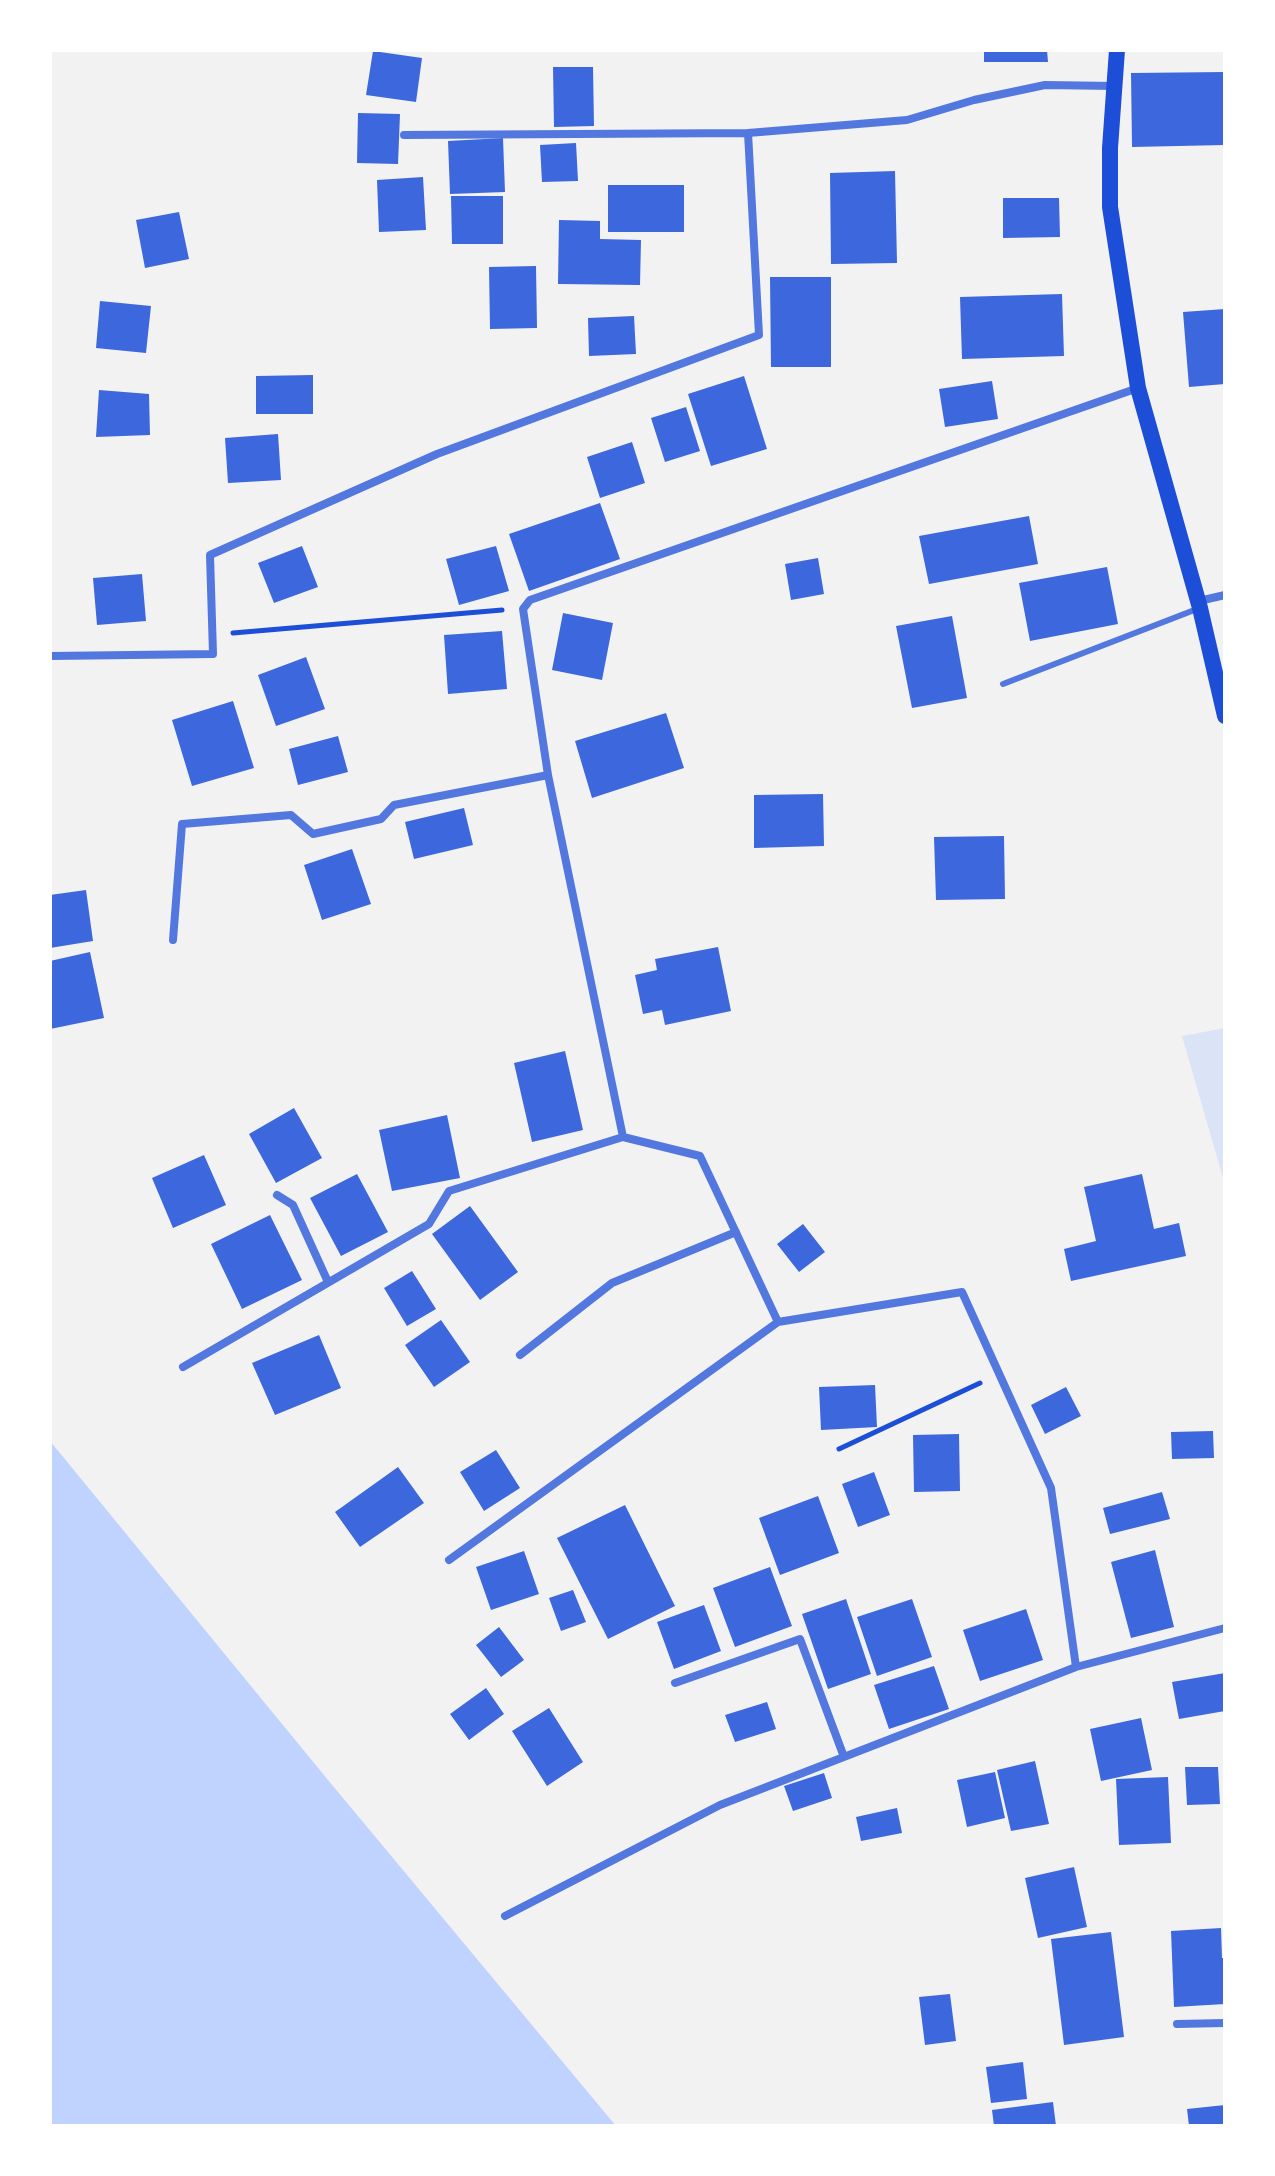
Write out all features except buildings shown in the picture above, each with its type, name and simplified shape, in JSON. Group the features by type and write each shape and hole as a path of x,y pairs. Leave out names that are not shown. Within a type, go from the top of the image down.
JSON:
{"main road":[{"path":"1117,50 1110,207 1138,388 1199,605 1225,716"}],"street":[{"path":"404,135 748,133 907,120 974,100 1045,85 1114,86"},
{"path":"50,656 213,654 210,555 437,454 759,335 748,133"},
{"path":"623,1137 548,775 523,609 530,600 1138,388"},
{"path":"1199,605 1225,595"},
{"path":"173,940 182,824 291,815 313,834 381,819 394,805 548,775"},
{"path":"183,1367 429,1224 449,1191 623,1137 700,1156 778,1322"},
{"path":"277,1195 293,1205 328,1282"},
{"path":"520,1355 612,1283 736,1232"},
{"path":"449,1560 778,1322 962,1292 1051,1488 1076,1667"},
{"path":"505,1916 720,1805 1076,1667 1225,1628"},
{"path":"675,1683 800,1639 844,1757"},
{"path":"1177,2024 1225,2023"}],"lane":[{"path":"1003,684 1182,617 1199,605"}],"path":[{"path":"212,635 523,609"},
{"path":"839,1449 999,1374"}],"shaded area":[{"path":"1225,1028 1225,1185 1182,1036"}],"water":[{"path":"50,1441 328,1780 616,2126 50,2126"}]}
